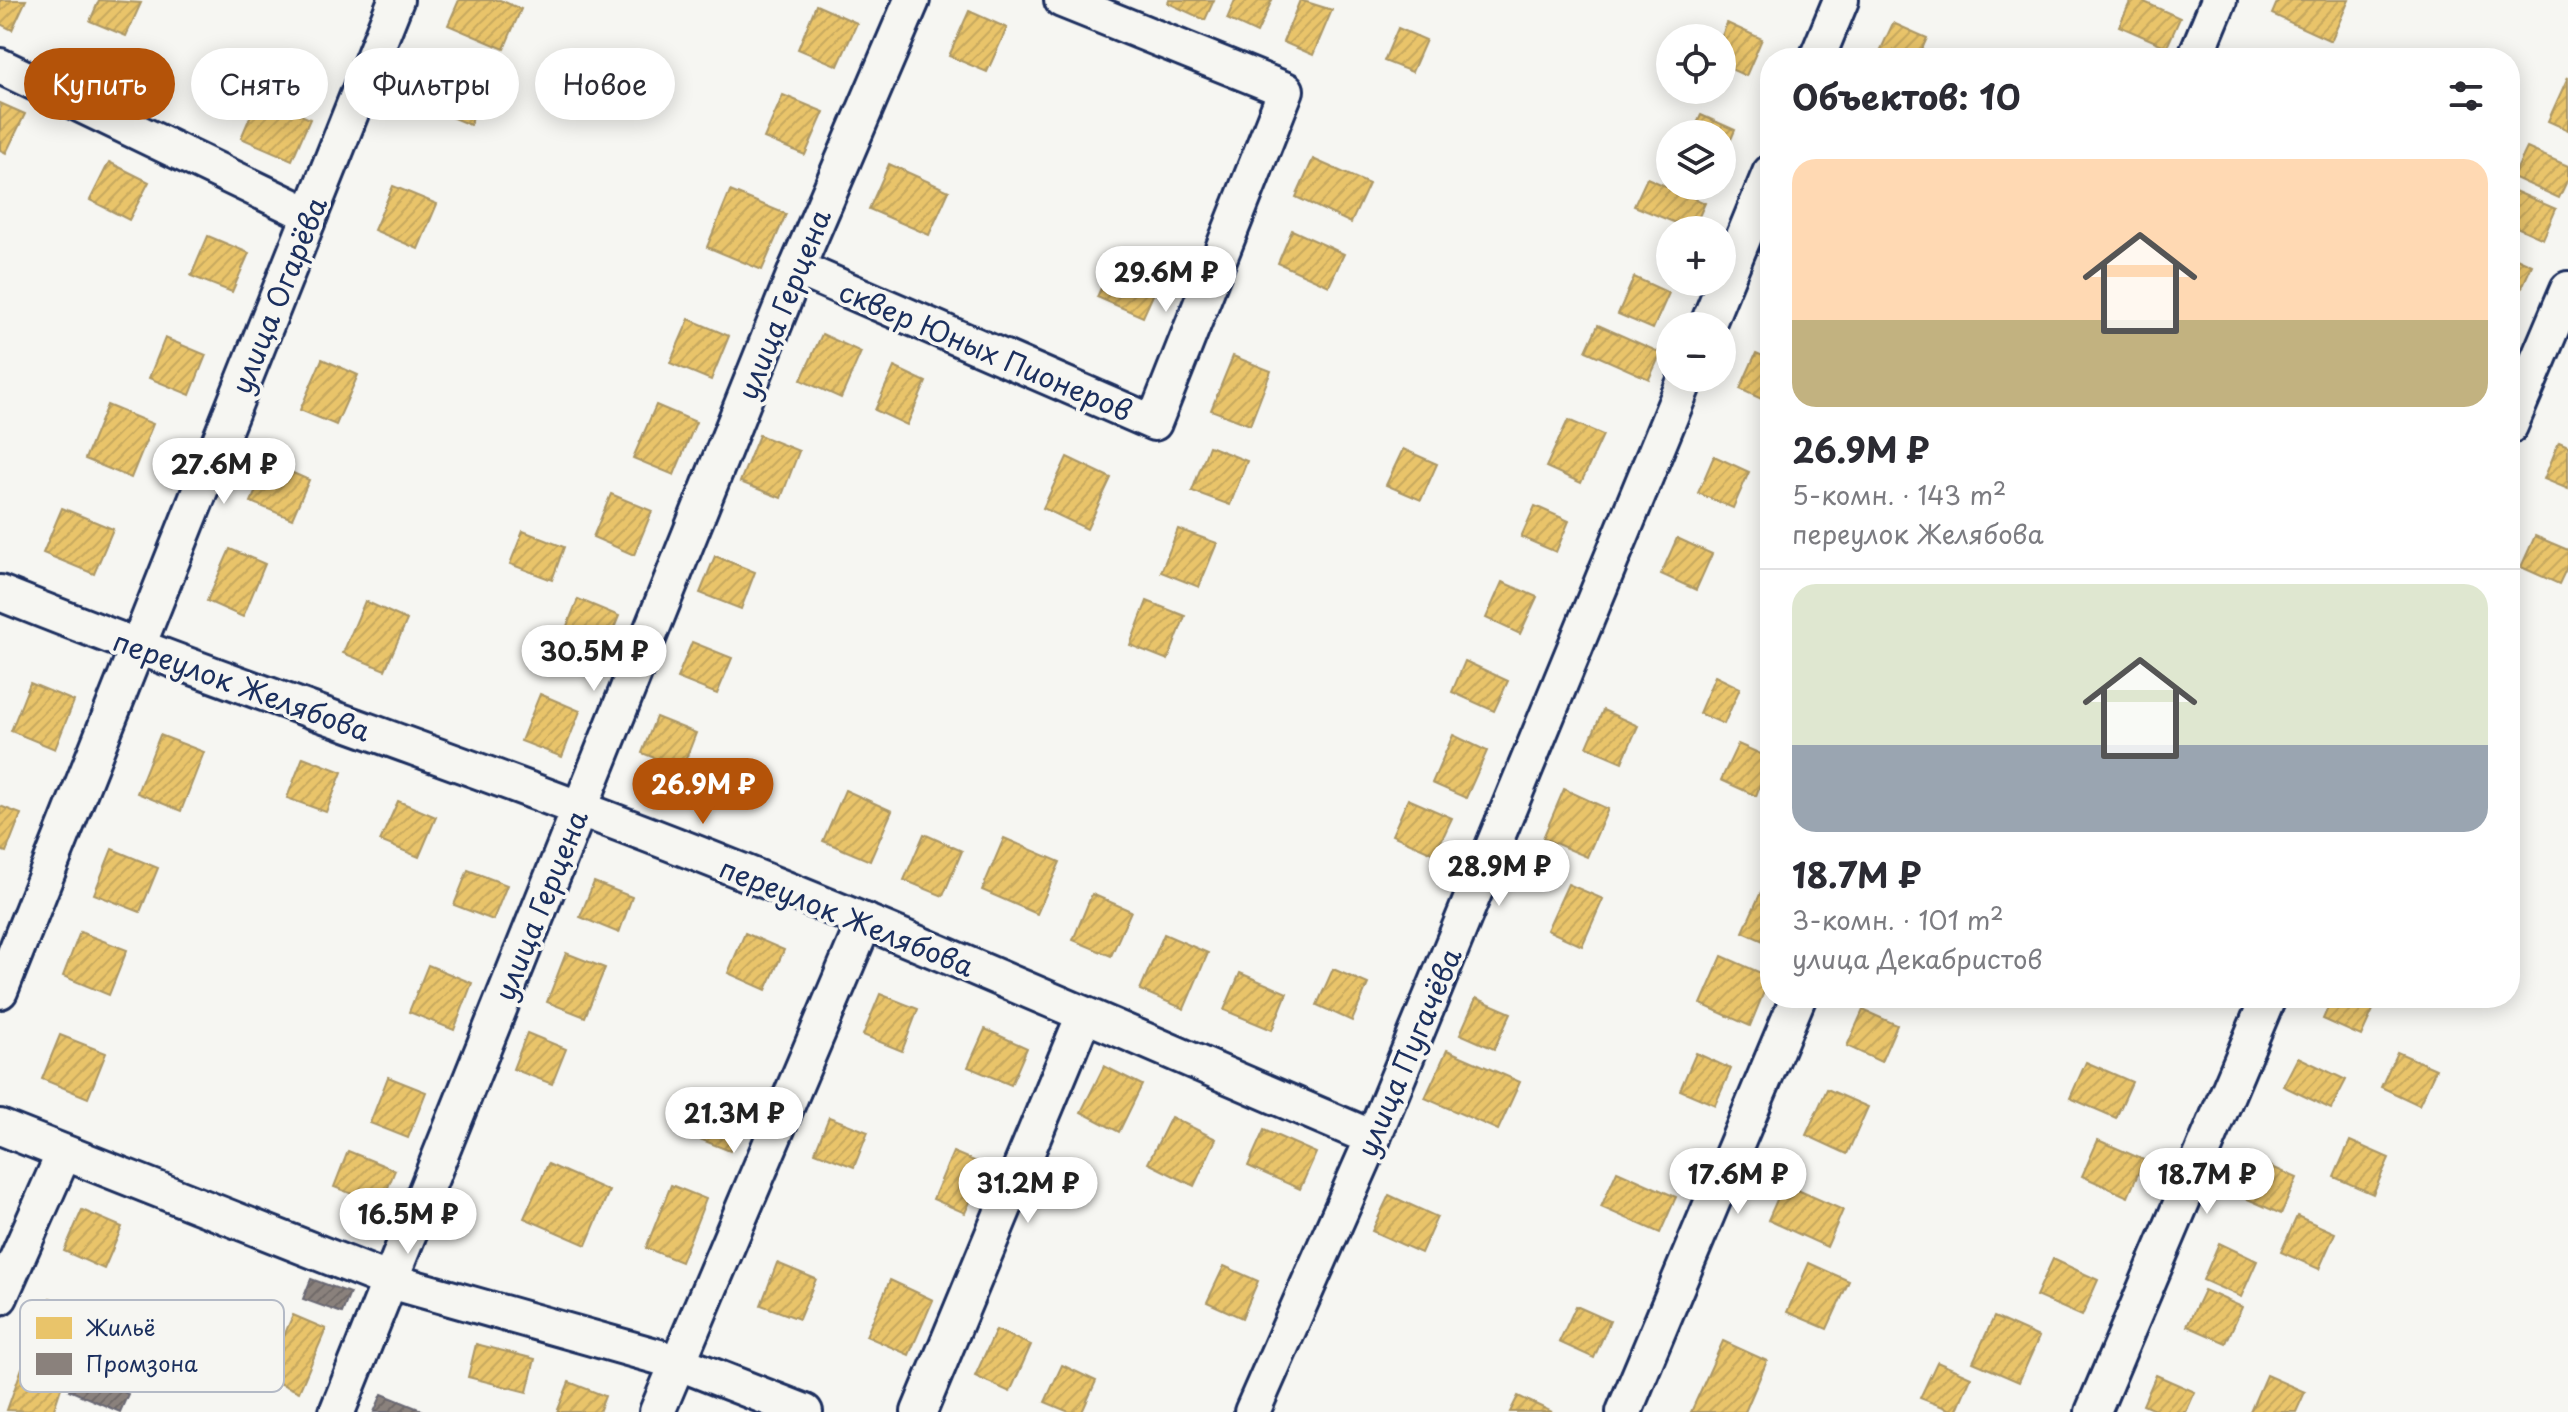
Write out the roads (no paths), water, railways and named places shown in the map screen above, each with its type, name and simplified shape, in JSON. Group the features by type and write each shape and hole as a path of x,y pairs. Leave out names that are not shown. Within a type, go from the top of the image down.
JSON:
{"street":[{"name":"улица Огарёва","path":"0,991 396,0"},
{"name":"улица Герцена","path":"337,1412 797,268 912,0"},
{"name":"сквер Юных Пионеров","path":"797,268 1154,423 1286,90 1062,0"},
{"path":"1821,48 1841,0"},
{"path":"2199,48 2219,0"},
{"path":"0,66 310,215"},
{"path":"1713,312 1760,197"},
{"path":"2520,402 2568,289"},
{"name":"улица Пугачёва","path":"1252,1412 1373,1138 1680,392"},
{"name":"переулок Желябова","path":"0,593 136,648 579,808 865,921 1373,1138"},
{"path":"657,1412 865,921"},
{"path":"1624,1412 1794,1008"},
{"path":"2093,1412 2264,1008"},
{"path":"919,1412 1084,1015"},
{"path":"0,1127 390,1281 677,1362 805,1412"},
{"path":"0,1297 64,1153"}]}
